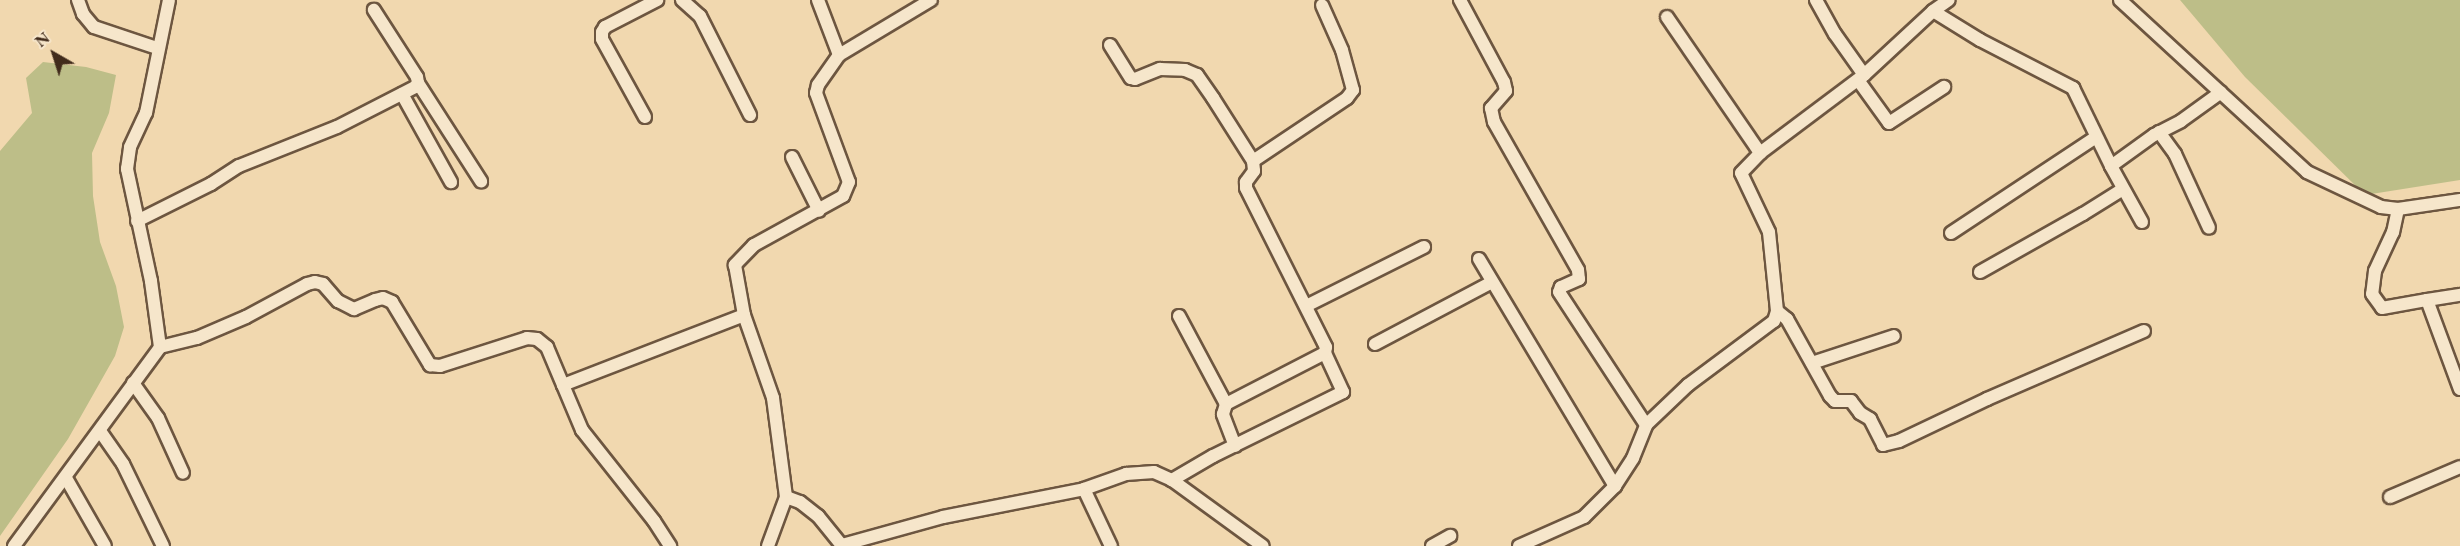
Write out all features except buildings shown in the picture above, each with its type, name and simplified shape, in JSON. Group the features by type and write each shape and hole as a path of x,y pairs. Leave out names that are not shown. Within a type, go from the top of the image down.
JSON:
{"street":[{"path":"78,0 83,14 94,27 157,48"},
{"path":"160,347 151,281 127,169 130,147 146,113 157,48 169,0"},
{"path":"645,117 602,39 602,32 605,27 657,0"},
{"path":"682,0 700,16 750,115"},
{"path":"818,0 839,55"},
{"path":"768,546 786,497 772,398 744,315 735,265 754,245 843,196 849,182 816,93 818,85 839,55 931,0"},
{"path":"1460,0 1504,82 1506,91 1491,108 1494,122 1578,270 1579,279 1561,287 1559,292 1646,425"},
{"path":"1816,0 1888,123 1944,87"},
{"path":"1520,546 1584,517 1615,486 1634,458 1646,425 1688,385 1774,321 1777,311 1769,232 1741,172 1760,153 1861,77 1932,11 1949,0"},
{"path":"2120,0 2307,172 2381,207 2398,209 2460,200"},
{"path":"1253,161 1347,98 1353,90 1342,50 1322,5"},
{"path":"374,10 481,181"},
{"path":"1932,11 1980,40 2073,88 2080,98 2096,137 2142,222"},
{"path":"1667,17 1760,153"},
{"path":"1110,45 1131,78 1135,80 1160,69 1185,70 1197,75 1253,161 1254,171 1246,182 1246,188 1326,347 1324,353 1226,404"},
{"path":"137,221 211,184 239,165 337,127 402,94 418,83"},
{"path":"2111,166 2221,92"},
{"path":"402,94 451,182"},
{"path":"2159,132 2175,154 2209,228"},
{"path":"1951,233 2096,137"},
{"path":"792,157 819,211"},
{"path":"1980,272 2123,189"},
{"path":"2398,209 2393,232 2375,271 2372,294 2382,308 2460,295"},
{"path":"1306,306 1424,247"},
{"path":"1479,259 1615,486"},
{"path":"14,546 160,347 197,338 246,317 307,284 315,282 323,284 338,301 354,309 383,298 392,302 430,365 440,366 527,338 537,339 547,347 582,430 654,521 670,546"},
{"path":"1375,344 1492,282"},
{"path":"2427,300 2460,388"},
{"path":"1777,311 1787,319 1830,396 1835,401 1851,401 1860,413 1870,419 1883,445 1899,441 1987,399 2144,331"},
{"path":"563,385 744,315"},
{"path":"1179,316 1226,404 1223,414 1235,446"},
{"path":"1812,363 1894,336"},
{"path":"1172,480 1343,392 1324,353"},
{"path":"133,383 158,418 183,473"},
{"path":"100,431 123,464 163,546"},
{"path":"2390,497 2460,467"},
{"path":"786,497 800,502 818,516 842,545 943,517 1083,489 1126,474 1154,472 1172,480 1263,546"},
{"path":"66,478 105,546"},
{"path":"1083,489 1112,546"},
{"path":"1432,546 1450,536"}],"green space":[{"path":"2180,0 2460,0 2460,180 2365,195 2245,77"},
{"path":"43,62 86,67 116,75 109,113 92,153 93,196 100,242 116,286 124,327 115,356 68,439 0,536 0,151 32,113 26,78"}]}
